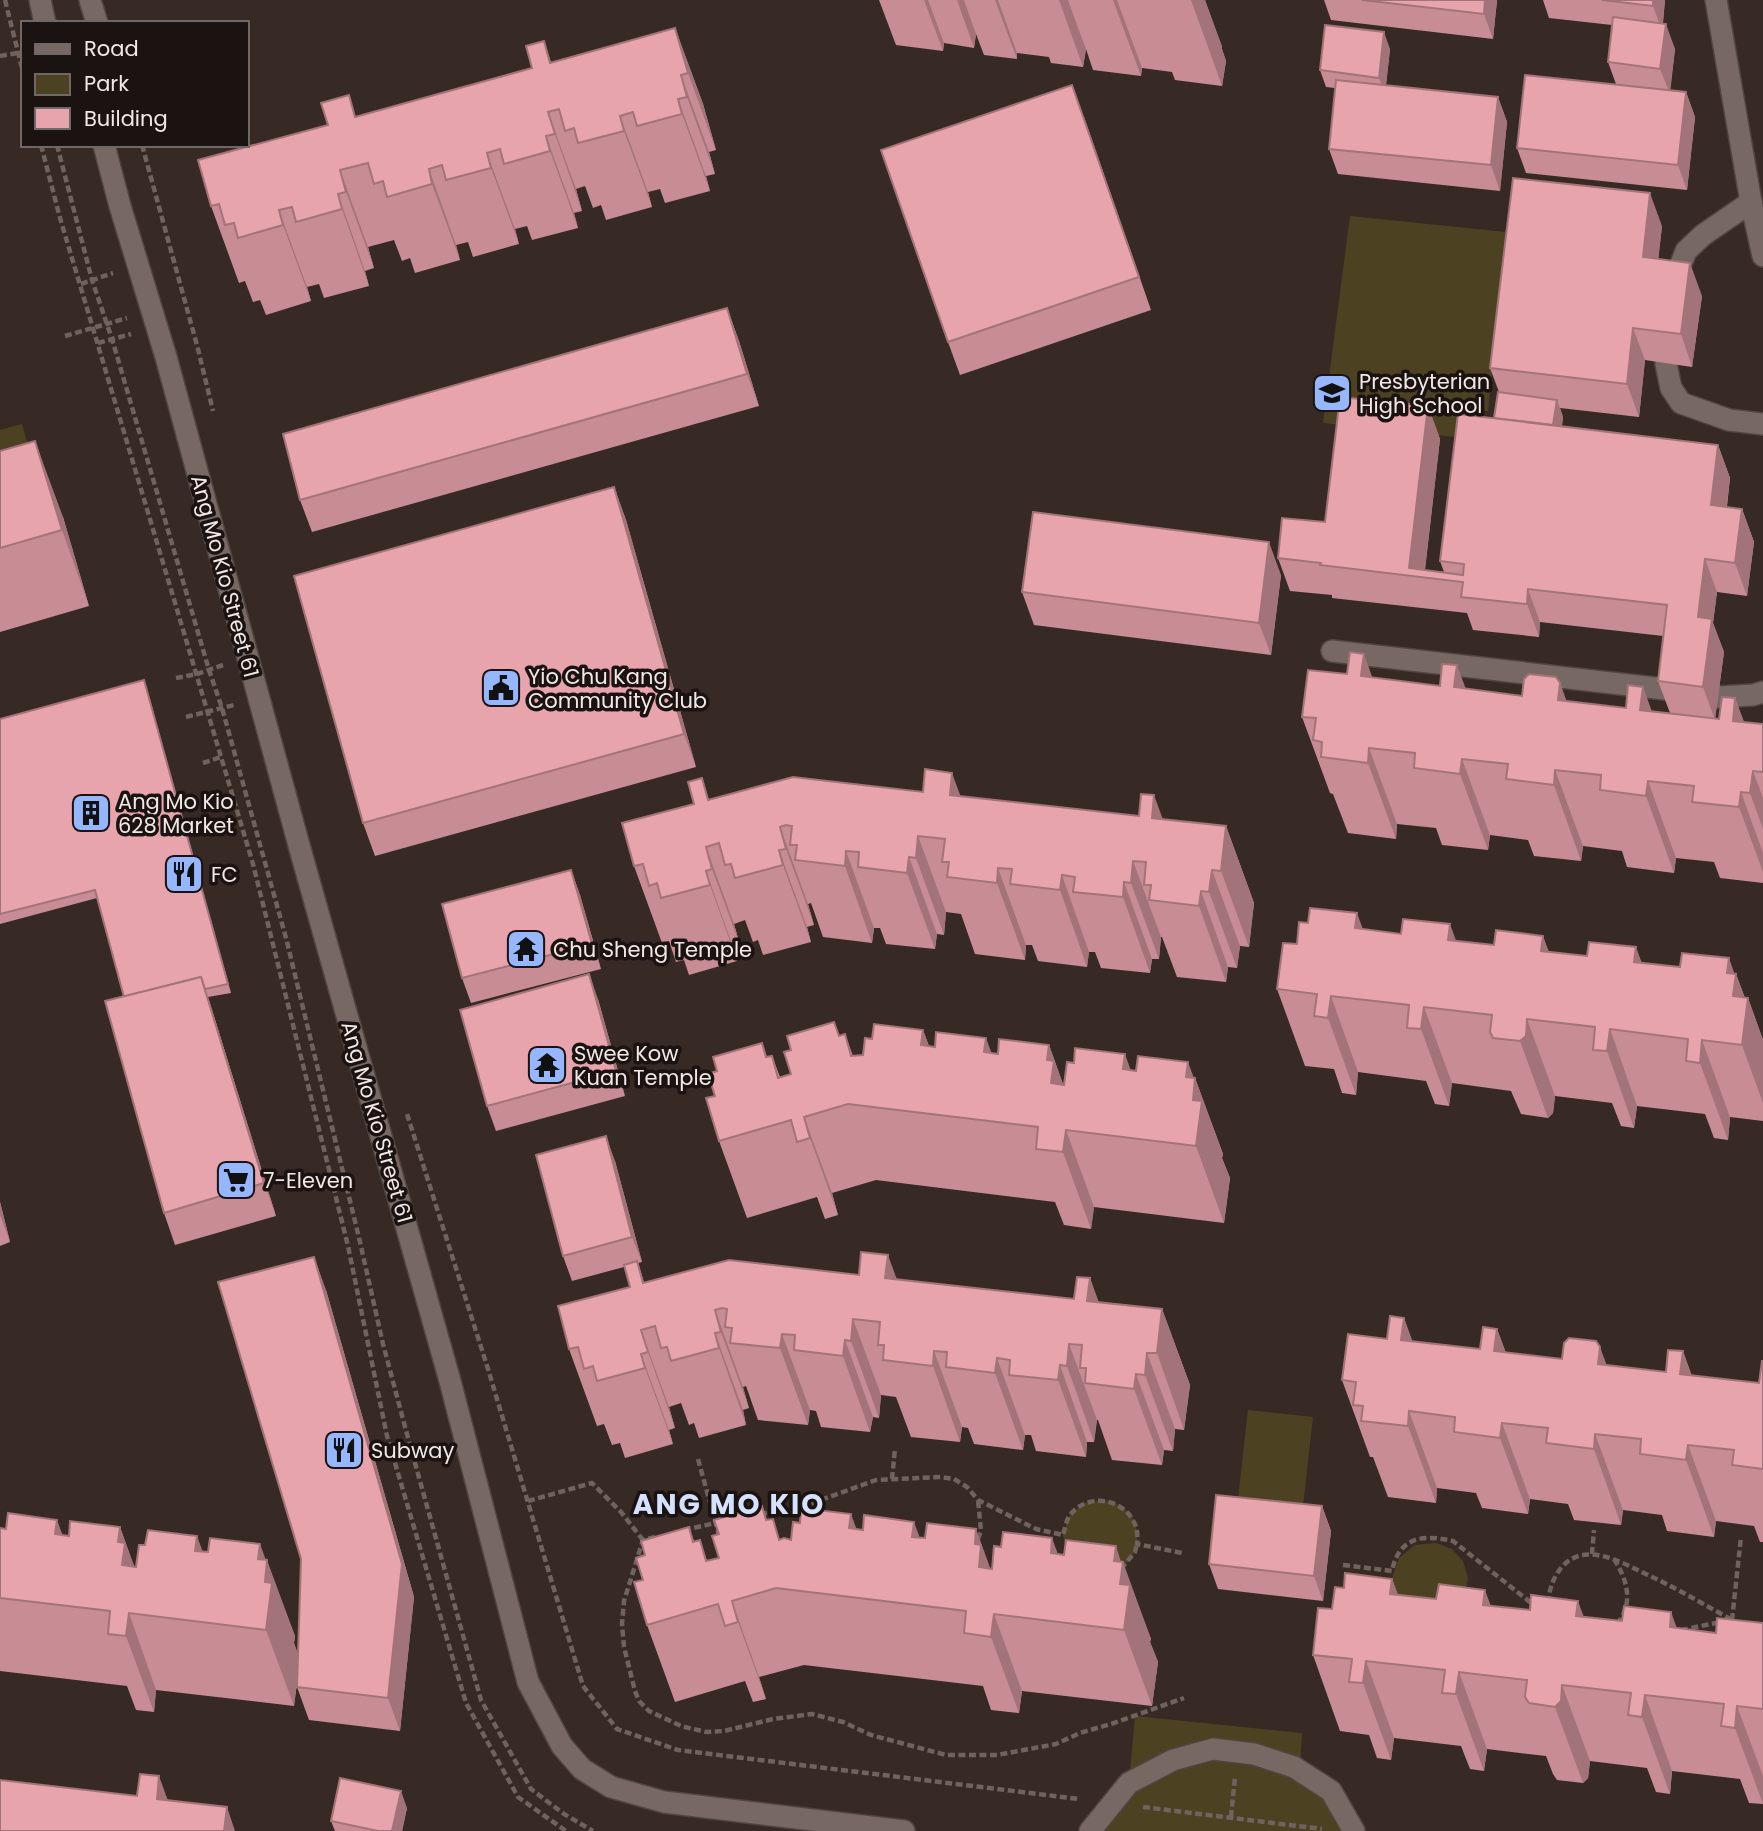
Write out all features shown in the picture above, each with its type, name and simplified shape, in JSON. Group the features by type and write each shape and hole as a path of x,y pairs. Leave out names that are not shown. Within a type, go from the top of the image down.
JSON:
{"street":[{"path":"40,0 45,21"},
{"path":"90,0 96,21"},
{"path":"1716,0 1763,256"},
{"name":"Ang Mo Kio Street 61","path":"105,147 166,357 247,658 450,1381 528,1682 562,1746 582,1769 611,1787 664,1802 904,1831"},
{"path":"1671,291 1686,251 1703,235 1751,202"},
{"path":"1666,364 1671,388 1681,403 1729,420 1763,424"},
{"path":"1332,651 1673,690"},
{"path":"1718,697 1763,692"},
{"path":"1090,1831 1129,1783 1173,1760 1213,1749 1254,1754 1294,1767 1331,1791 1354,1831"}],"path":[{"path":"0,56 20,52 5,0"},
{"path":"42,147 253,864 348,1246 387,1436 466,1703 518,1797 566,1831"},
{"path":"58,147 92,280 112,339 265,860 293,964 383,1344 481,1700 531,1789 564,1814 593,1831"},
{"path":"65,336 93,328"},
{"path":"176,678 197,674"},
{"path":"186,717 207,712"},
{"path":"204,763 221,757"},
{"path":"405,1107 488,1369 583,1686 617,1729 678,1750 1324,1829"},
{"path":"892,1479 895,1449"},
{"path":"698,1459 723,1549"},
{"path":"754,1515 807,1505 876,1480 941,1477 954,1479 967,1487 978,1500 1036,1529 1063,1535"},
{"path":"528,1501 592,1483 621,1512 643,1540"},
{"path":"976,1544 981,1531 978,1500"},
{"path":"1065,1545 1063,1535 1069,1516 1086,1502 1106,1500 1122,1506 1134,1519 1137,1544 1135,1552 1122,1568 1113,1572"},
{"path":"807,1505 818,1512"},
{"path":"679,1532 728,1520"},
{"path":"1592,1554 1594,1530"},
{"path":"643,1540 667,1534"},
{"path":"1343,1564 1392,1571 1394,1559 1404,1546 1417,1539 1436,1537 1453,1541 1538,1608"},
{"path":"1731,1633 1741,1537"},
{"path":"643,1540 624,1601 624,1647 639,1701 649,1711 681,1726 715,1732 773,1719 812,1714 843,1721 871,1735 946,1755 997,1755 1056,1744 1080,1733 1184,1698"},
{"path":"1137,1544 1182,1553"},
{"path":"1548,1608 1550,1587 1556,1573 1567,1561 1580,1555 1592,1554 1614,1559 1672,1586 1732,1620"},
{"path":"1614,1559 1623,1574 1627,1590 1622,1618 1615,1626"},
{"path":"1671,1632 1732,1620"},
{"path":"1231,1818 1238,1752"}],"green space":[{"path":"1350,216 1506,232 1488,411 1479,411 1474,439 1323,423"},
{"path":"22,424 46,511 0,525 0,430"},
{"path":"1248,1410 1313,1417 1301,1524 1236,1516"},
{"path":"1106,1500 1122,1506 1134,1519 1138,1535 1135,1552 1123,1568 1067,1555 1063,1535 1069,1516 1086,1502"},
{"path":"1436,1543 1452,1549 1463,1561 1468,1578 1465,1595 1452,1611 1397,1598 1392,1578 1399,1558 1415,1545"},
{"path":"1135,1716 1302,1733 1300,1771 1354,1831 1091,1831 1129,1783"}],"building":[{"path":"1362,0 1485,0 1484,14"},
{"path":"1602,0 1653,0 1653,6"},
{"path":"1613,17 1666,24 1660,69 1608,62"},
{"path":"1325,25 1384,32 1379,78 1320,70"},
{"path":"675,28 688,73 681,75 687,97 678,99 682,114 637,126 633,112 620,116 624,131 578,143 574,128 565,131 559,109 548,112 555,134 546,136 550,151 504,164 500,149 487,153 491,168 446,180 442,165 429,169 432,184 387,197 383,181 374,184 368,163 340,170 346,192 338,194 342,209 296,222 292,207 279,210 283,225 238,238 234,223 225,225 219,204 211,206 198,160 328,125 321,103 349,95 355,117 532,68 526,46 544,41 550,63"},
{"path":"1525,75 1686,92 1678,165 1517,148"},
{"path":"1336,80 1498,97 1491,165 1329,149"},
{"path":"1072,85 1139,277 948,342 881,150"},
{"path":"1513,178 1650,193 1643,257 1690,263 1681,334 1633,328 1627,384 1490,368"},
{"path":"727,308 747,374 300,500 283,434"},
{"path":"1498,392 1557,400 1553,425 1494,418"},
{"path":"1340,397 1428,406 1409,568 1463,575 1464,564 1440,561 1458,414 1718,445 1711,505 1742,509 1735,563 1705,559 1698,617 1712,619 1703,687 1658,681 1667,605 1528,589 1527,604 1461,597 1463,582 1278,558 1282,518 1325,522"},
{"path":"35,441 62,530 0,548 0,451"},
{"name":"Yio Chu Kang Community Club","path":"614,487 684,734 363,823 294,576"},
{"path":"1033,512 1269,542 1259,623 1022,592"},
{"path":"1350,652 1364,654 1361,676 1440,686 1442,664 1457,665 1454,687 1522,696 1524,679 1529,674 1556,677 1560,683 1558,700 1626,708 1628,685 1643,687 1640,710 1719,719 1722,697 1735,698 1733,721 1763,724 1763,772 1753,771 1750,793 1741,792 1739,807 1692,802 1694,786 1648,781 1646,796 1600,790 1601,775 1555,770 1554,785 1506,779 1508,764 1462,759 1460,774 1414,768 1415,753 1369,748 1368,763 1321,757 1322,742 1313,740 1316,718 1302,717 1308,670 1347,674"},
{"name":"Ang Mo Kio 628 Market","path":"144,680 228,984 205,989 201,977 124,997 95,890 0,914 0,719"},
{"path":"925,769 952,773 950,795 1139,816 1141,794 1154,795 1152,818 1226,826 1221,871 1212,870 1209,892 1201,891 1199,906 1149,900 1151,885 1144,885 1146,862 1133,861 1131,883 1124,882 1123,897 1073,892 1075,877 1062,875 1060,890 1010,884 1012,869 998,868 997,883 947,877 949,862 942,862 945,839 918,836 916,858 909,857 907,873 858,867 859,852 846,851 845,866 795,860 797,845 790,845 792,826 786,825 780,827 786,849 779,850 783,865 735,878 731,864 725,865 719,843 706,847 712,869 706,871 710,885 661,898 657,883 649,886 643,864 634,866 622,823 694,804 688,782 702,778 708,800 793,777 923,792"},
{"name":"Chu Sheng Temple","path":"571,870 592,944 462,978 442,904"},
{"path":"1310,908 1357,913 1355,928 1401,934 1403,919 1450,924 1448,940 1494,945 1496,930 1543,936 1541,951 1587,956 1589,942 1636,947 1634,962 1680,967 1682,953 1729,958 1727,973 1736,974 1733,996 1748,998 1742,1045 1702,1040 1700,1063 1686,1061 1688,1039 1610,1029 1607,1051 1593,1050 1595,1027 1527,1019 1526,1036 1520,1041 1493,1038 1490,1032 1492,1015 1424,1007 1421,1029 1407,1028 1409,1005 1331,996 1328,1018 1314,1016 1317,994 1277,989 1283,943 1297,944 1299,922 1308,923"},
{"name":"Swee Kow Kuan Temple","path":"589,974 616,1071 487,1106 460,1010"},
{"path":"201,977 264,1183 164,1213 105,1001"},
{"path":"834,1022 839,1036 845,1034 851,1056 863,1055 865,1038 872,1039 874,1024 923,1030 921,1045 935,1047 936,1032 986,1038 984,1052 998,1054 999,1039 1049,1045 1047,1060 1054,1061 1051,1083 1064,1085 1067,1062 1074,1063 1075,1048 1125,1054 1123,1069 1136,1071 1138,1056 1188,1062 1186,1077 1195,1078 1193,1100 1202,1101 1196,1146 1066,1130 1063,1152 1036,1149 1038,1127 848,1104 804,1117 810,1138 797,1142 791,1120 719,1141 706,1098 715,1096 708,1074 717,1071 713,1057 762,1043 766,1057 772,1056 778,1078 791,1074 784,1052 791,1050 787,1036"},
{"path":"606,1136 632,1237 563,1256 536,1155"},
{"path":"861,1252 888,1255 885,1278 1074,1299 1077,1277 1090,1278 1087,1301 1162,1309 1157,1353 1147,1353 1145,1375 1136,1374 1134,1389 1085,1383 1086,1368 1080,1368 1082,1345 1069,1344 1067,1366 1060,1365 1058,1380 1009,1375 1010,1360 997,1358 995,1373 946,1367 947,1352 934,1351 933,1366 883,1360 884,1345 878,1345 880,1322 853,1319 851,1341 845,1340 843,1356 794,1350 795,1335 782,1334 780,1348 730,1343 732,1328 725,1327 727,1309 722,1308 715,1310 721,1332 715,1333 719,1348 671,1361 667,1347 661,1348 655,1326 641,1330 648,1352 641,1354 645,1368 597,1381 593,1366 584,1369 578,1347 569,1349 558,1306 630,1287 624,1265 637,1261 643,1283 729,1260 859,1275"},
{"path":"314,1257 402,1564 388,1698 297,1687 301,1559 218,1282"},
{"path":"1390,1316 1404,1318 1401,1340 1480,1349 1483,1327 1497,1329 1494,1351 1562,1359 1564,1343 1569,1338 1596,1341 1600,1347 1598,1364 1666,1372 1668,1350 1683,1351 1680,1374 1759,1383 1763,1361 1763,1469 1732,1465 1734,1450 1688,1445 1686,1460 1640,1454 1641,1439 1595,1434 1594,1449 1546,1443 1548,1428 1502,1423 1500,1438 1454,1432 1455,1417 1409,1411 1408,1426 1361,1421 1363,1406 1353,1405 1356,1382 1342,1380 1348,1334 1387,1339"},
{"path":"1216,1495 1322,1506 1314,1576 1209,1564"},
{"path":"762,1506 766,1520 773,1519 779,1540 791,1540 793,1522 800,1523 801,1508 851,1514 849,1528 863,1530 864,1515 914,1522 912,1537 925,1538 927,1523 976,1529 975,1544 981,1545 979,1567 992,1569 994,1546 1001,1547 1003,1532 1052,1538 1051,1553 1064,1555 1066,1540 1116,1546 1114,1561 1123,1562 1120,1584 1130,1585 1124,1630 994,1614 991,1637 964,1633 966,1611 776,1588 732,1601 738,1622 725,1626 718,1604 647,1625 634,1582 643,1580 636,1558 645,1555 641,1541 689,1527 693,1542 700,1540 706,1561 719,1558 712,1536 719,1534 714,1520"},
{"path":"8,1513 57,1520 55,1534 69,1536 70,1521 120,1527 118,1542 125,1543 122,1565 136,1567 139,1545 145,1545 148,1530 197,1536 195,1551 208,1552 210,1538 260,1544 258,1559 267,1560 265,1582 272,1583 266,1630 129,1613 126,1636 108,1634 110,1611 0,1598 0,1528 6,1529"},
{"path":"1345,1573 1392,1579 1390,1594 1436,1599 1439,1584 1485,1590 1483,1605 1530,1610 1531,1595 1578,1601 1576,1616 1622,1621 1624,1606 1671,1612 1670,1627 1716,1633 1717,1618 1763,1623 1763,1709 1737,1706 1735,1728 1721,1726 1724,1704 1645,1695 1642,1717 1628,1715 1631,1693 1562,1685 1561,1701 1555,1707 1529,1703 1525,1697 1527,1680 1459,1672 1456,1694 1442,1693 1445,1670 1366,1661 1363,1683 1349,1682 1352,1659 1313,1655 1318,1608 1332,1609 1335,1587 1344,1588"},
{"path":"140,1774 159,1776 157,1799 227,1807 224,1831 0,1831 0,1780 137,1796"},
{"path":"340,1778 401,1791 392,1831 378,1831 331,1821"}],"place":[{"name":"Presbyterian High School","path":"1332,393"},
{"name":"Yio Chu Kang Community Club","path":"501,688"},
{"name":"Ang Mo Kio 628 Market","path":"91,813"},
{"name":"FC","path":"184,874"},
{"name":"Chu Sheng Temple","path":"526,949"},
{"name":"Swee Kow Kuan Temple","path":"547,1065"},
{"name":"7-Eleven","path":"236,1180"},
{"name":"Subway","path":"344,1450"}],"district":[{"name":"ANG MO KIO","path":"729,1504"}]}
